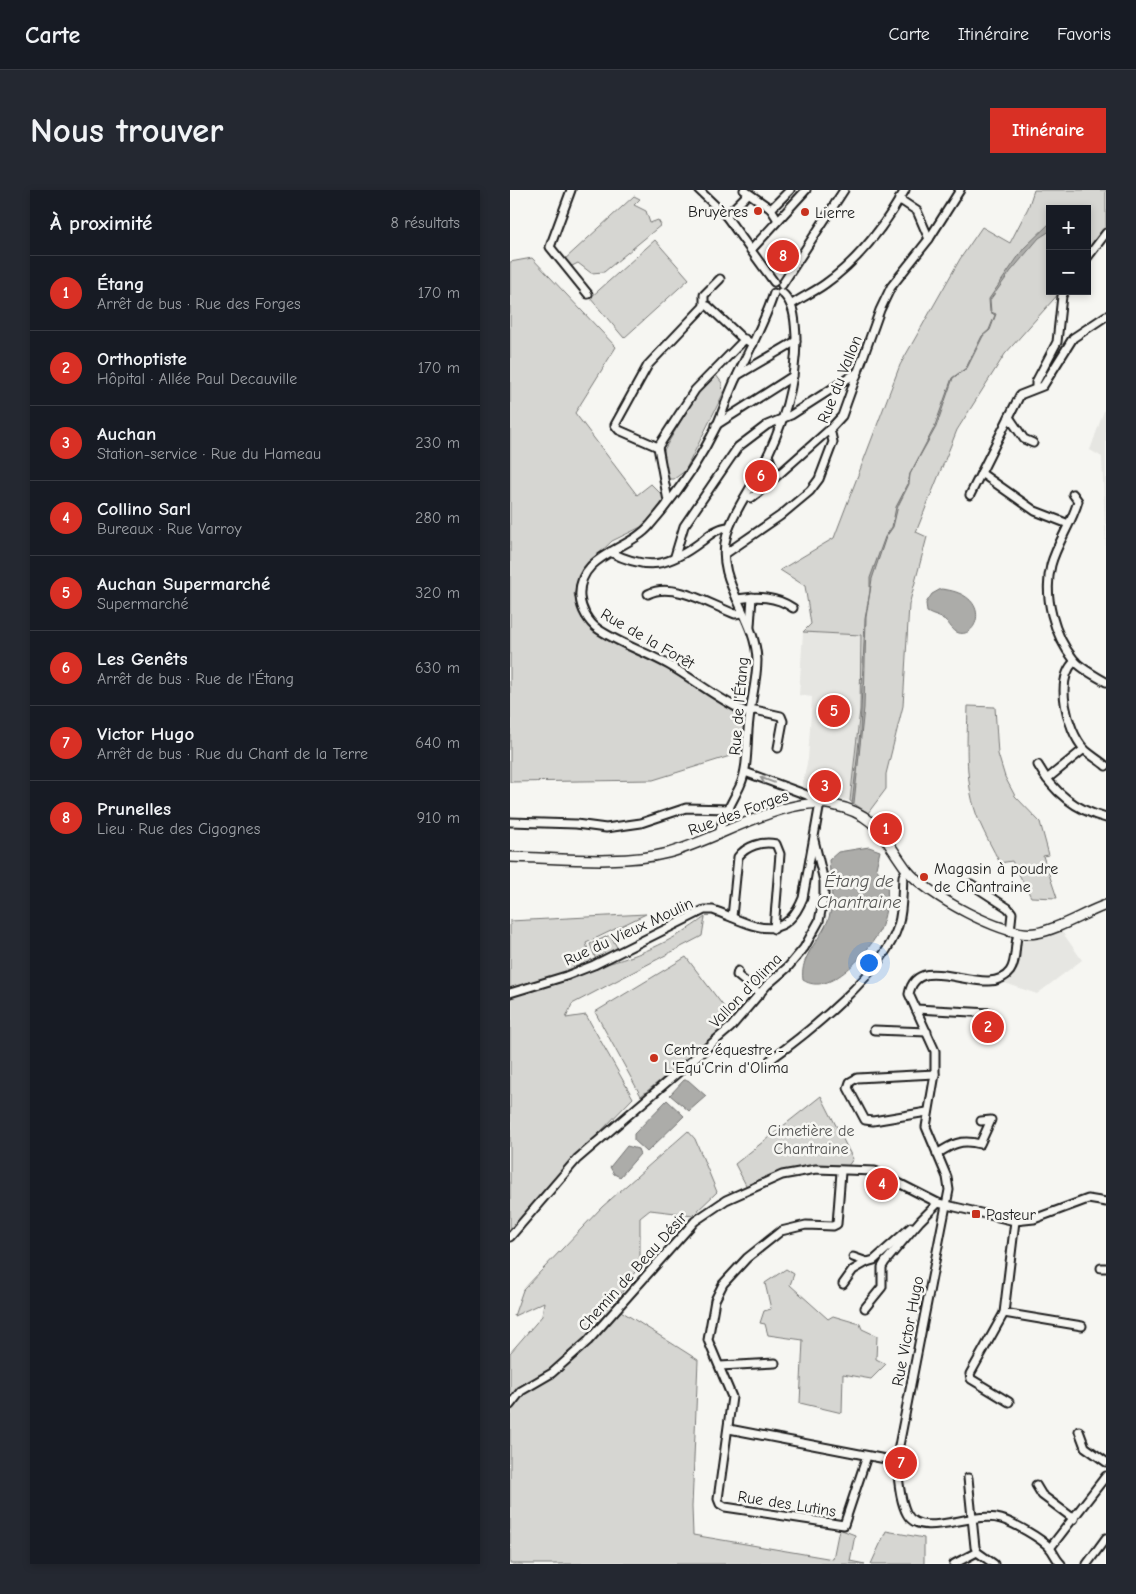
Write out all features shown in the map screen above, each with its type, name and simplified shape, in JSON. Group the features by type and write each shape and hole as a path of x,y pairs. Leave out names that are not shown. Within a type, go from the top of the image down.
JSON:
{"main road":[{"name":"Rue des Forges","path":"510,857 598,858 653,856 685,848 794,806 820,803 843,808 869,820 887,838 907,869 938,896 1014,933"},
{"path":"1014,933 1036,933 1048,930 1106,905"}],"street":[{"path":"571,190 550,247 588,294"},
{"path":"699,190 726,216 774,282 782,284"},
{"path":"771,209 790,190"},
{"path":"751,250 806,190"},
{"path":"774,282 771,290 777,293 844,190"},
{"path":"791,305 824,285 853,261 870,242 904,190"},
{"name":"Rue du Vallon","path":"724,554 780,516 810,491 819,479 832,442 830,429 842,416 880,310 892,287 928,240 960,190"},
{"path":"726,216 746,192 771,209 778,220"},
{"path":"899,199 917,211 928,240"},
{"path":"1091,253 1106,233"},
{"path":"658,447 619,430 615,425 615,421 648,365 704,306 704,295 720,279"},
{"name":"Rue de l'Étang","path":"720,834 721,821 728,812 745,772 750,711 757,673 755,642 726,568 724,554 729,527 768,455 784,417 794,376 796,341 791,305 777,293"},
{"name":"Rue de la Forêt","path":"777,293 736,376 716,425 697,462 649,527 591,566 585,573 580,596 588,618 598,629 668,665 732,706 746,712 755,710 781,716 783,721 778,748"},
{"path":"1036,387 1036,382 1057,342 1063,295"},
{"path":"704,306 708,306 753,344"},
{"path":"970,495 1020,395 1036,387 1044,386 1073,338 1106,316"},
{"path":"668,501 658,447 695,390 745,339"},
{"path":"736,376 796,341"},
{"path":"675,556 684,526 738,447 752,436 858,372"},
{"path":"716,425 794,376"},
{"path":"1009,417 1024,439 1033,443"},
{"path":"746,496 750,498 759,492 830,429"},
{"path":"768,455 776,476"},
{"path":"981,473 1034,511 1066,523"},
{"path":"1073,494 1078,500 1073,518 1051,565 1052,616 1060,639 1075,661 1106,682"},
{"path":"610,552 642,565 655,565 686,553 715,530 729,527"},
{"path":"648,594 677,591 735,614 743,613"},
{"path":"737,599 752,597 771,598 793,608"},
{"path":"750,629 752,597"},
{"path":"1075,661 1069,667 1064,682 1067,716 1084,749 1106,766"},
{"path":"1047,779 1084,749"},
{"path":"1038,765 1058,793 1076,806 1106,818"},
{"path":"745,772 807,795 820,803"},
{"name":"Vallon d'Olima","path":"510,1237 577,1159 731,1027 804,948 819,921 824,896 824,881 814,840 820,803"},
{"path":"510,822 576,824 606,828 641,823 686,808 728,812 733,829"},
{"path":"732,917 738,858 742,852 759,844 776,844 780,854 774,929 788,923 798,910 803,898 814,840"},
{"path":"770,1060 805,1035 833,1009 870,971 892,942 899,924 903,876 907,869"},
{"path":"971,884 1008,908 1012,913 1014,933"},
{"name":"Rue du Vieux Moulin","path":"510,993 566,976 594,965 704,910 713,910 761,928 774,929"},
{"name":"Rue Victor Hugo","path":"971,1517 928,1527 918,1525 908,1516 902,1499 896,1461 942,1204 949,1190 947,1177 926,1127 927,1112 935,1074 935,1051 910,994 914,981 919,976 928,974 985,981 998,980 1008,974 1013,966 1014,933"},
{"path":"738,971 738,975 760,994"},
{"path":"916,1009 985,1013"},
{"path":"874,1030 927,1032"},
{"path":"927,1112 873,1121 864,1120 848,1088 850,1082 857,1078 935,1074"},
{"path":"937,1154 959,1141 980,1144 991,1120 981,1121"},
{"name":"Chemin de Beau Désir","path":"510,1405 521,1392 552,1373 588,1340 695,1220 726,1200 755,1185 782,1175 816,1169 841,1172 875,1171 942,1204 1015,1221"},
{"name":"Rue des Lutins","path":"841,1172 837,1224 834,1226 793,1226 781,1231 747,1258 722,1284 713,1307 708,1340 732,1397 718,1498 720,1504 725,1507 844,1525 867,1456"},
{"path":"1009,1402 971,1378 970,1374 1004,1313 1015,1221 1034,1219 1088,1199 1106,1202"},
{"path":"843,1284 854,1270 874,1260 920,1220 942,1204"},
{"path":"865,1308 882,1287 882,1267 885,1262 920,1220"},
{"path":"853,1258 867,1262"},
{"path":"1004,1313 1082,1326"},
{"path":"720,1366 775,1363"},
{"path":"729,1429 896,1461"},
{"path":"1079,1431 1085,1447 1106,1462"},
{"path":"1050,1548 1106,1476"},
{"path":"968,1478 971,1517 977,1552 994,1564"},
{"path":"1036,1485 1042,1495 1074,1519"},
{"path":"971,1517 1000,1518 1018,1526 1050,1548 1061,1564"},
{"path":"1087,1564 1106,1538"},
{"path":"954,1564 977,1552"}],"shaded area":[{"path":"1106,405 1106,554 1102,457 1090,450"},
{"path":"803,632 861,635 860,710 850,801 801,789 808,759 812,697 799,695"},
{"path":"1060,929 1082,960 1037,994 1002,982 1013,974 1018,964 1021,944 1024,940"}],"green space":[{"path":"1034,190 1106,190 1106,230 1091,251 1091,205 1046,205 1046,295 1057,295 1005,354 957,430 916,532 927,537 909,605 903,706 886,774 886,789 868,813 850,801 860,710 861,635 803,632 811,624 805,586 780,570 834,538 900,365 960,259 982,227 1010,243 1028,208"},
{"path":"634,196 640,199 634,205 646,211 650,223 658,220 661,225 604,272 591,273 578,263 570,267 564,260"},
{"path":"655,240 689,279 624,338 590,298"},
{"path":"532,258 616,347 575,413 637,495 651,484 665,498 647,524 612,541 585,567 574,594 582,619 675,670 743,718 746,751 653,780 510,782 510,262"},
{"path":"716,375 722,383 723,394 685,471 674,479 667,479 664,450 697,393"},
{"path":"968,706 995,707 998,754 1005,777 1015,796 1040,822 1049,855 1043,856 1057,898 1031,897 1012,861 1000,863 981,826 974,807 969,779 967,750"},
{"path":"646,914 586,943 593,967 623,959 666,942 705,917 702,936 572,1004 566,1018 586,1015 633,1098 542,1192 510,1237 510,921"},
{"path":"610,935 618,949 596,960 590,944"},
{"name":"Centre équestre - L'Equ'Crin d'Olima","path":"686,957 734,1020 641,1096 595,1012"},
{"name":"Cimetière de Chantraine","path":"821,1096 853,1159 845,1170 780,1173 747,1187 735,1164"},
{"path":"688,1131 695,1139 717,1192 693,1215 650,1210 640,1218 640,1264 613,1306 698,1360 692,1507 693,1535 833,1559 839,1529 855,1535 850,1561 865,1564 510,1564 510,1353 542,1316 544,1302 514,1316 523,1290 602,1207"},
{"path":"786,1269 794,1274 790,1285 828,1319 833,1316 860,1324 862,1329 877,1336 876,1359 886,1364 871,1379 843,1374 842,1413 800,1403 803,1340 768,1335 765,1324 760,1323 764,1311 771,1309 765,1283"},
{"path":"886,1531 924,1538 924,1564 871,1564"}],"water":[{"path":"1046,227 1046,234 1039,238 1011,271 990,300 991,312 996,314 990,330 983,336 967,368 953,378 936,427 910,474 934,428 952,378 966,368 982,336 989,330 995,315 990,312 989,299 1024,248"},
{"path":"910,474 909,484 898,506 893,527 886,537 872,579 866,617 864,708 854,803 852,804 860,732 865,619 870,591 870,578 885,537 892,527 896,507 908,484"},
{"path":"941,589 957,593 968,599 975,606 977,615 975,623 972,629 966,633 957,632 945,620 927,612 926,603 932,594"},
{"name":"Étang de Chantraine","path":"869,847 880,851 876,868 887,885 886,908 880,930 867,950 836,978 825,983 814,984 803,980 803,971 808,954 823,931 830,914 832,894 829,860 838,852"},
{"path":"684,1080 688,1080 706,1096 689,1111 670,1095"},
{"path":"667,1100 684,1116 647,1152 634,1140 634,1134"},
{"path":"627,1146 638,1149 640,1154 620,1177 614,1174 610,1167"}],"place":[{"name":"Bruyères","path":"758,211"},
{"name":"Lierre","path":"805,212"},
{"name":"Prunelles","path":"783,256"},
{"name":"Les Genêts","path":"761,476"},
{"name":"Auchan Supermarché","path":"834,711"},
{"name":"Auchan","path":"825,786"},
{"name":"Étang","path":"886,829"},
{"name":"Magasin à poudre de Chantraine","path":"924,877"},
{"name":"Orthoptiste","path":"988,1027"},
{"name":"Centre équestre - L'Equ'Crin d'Olima","path":"654,1058"},
{"name":"Collino Sarl","path":"882,1184"},
{"name":"Pasteur","path":"976,1214"},
{"name":"Victor Hugo","path":"901,1463"}]}
